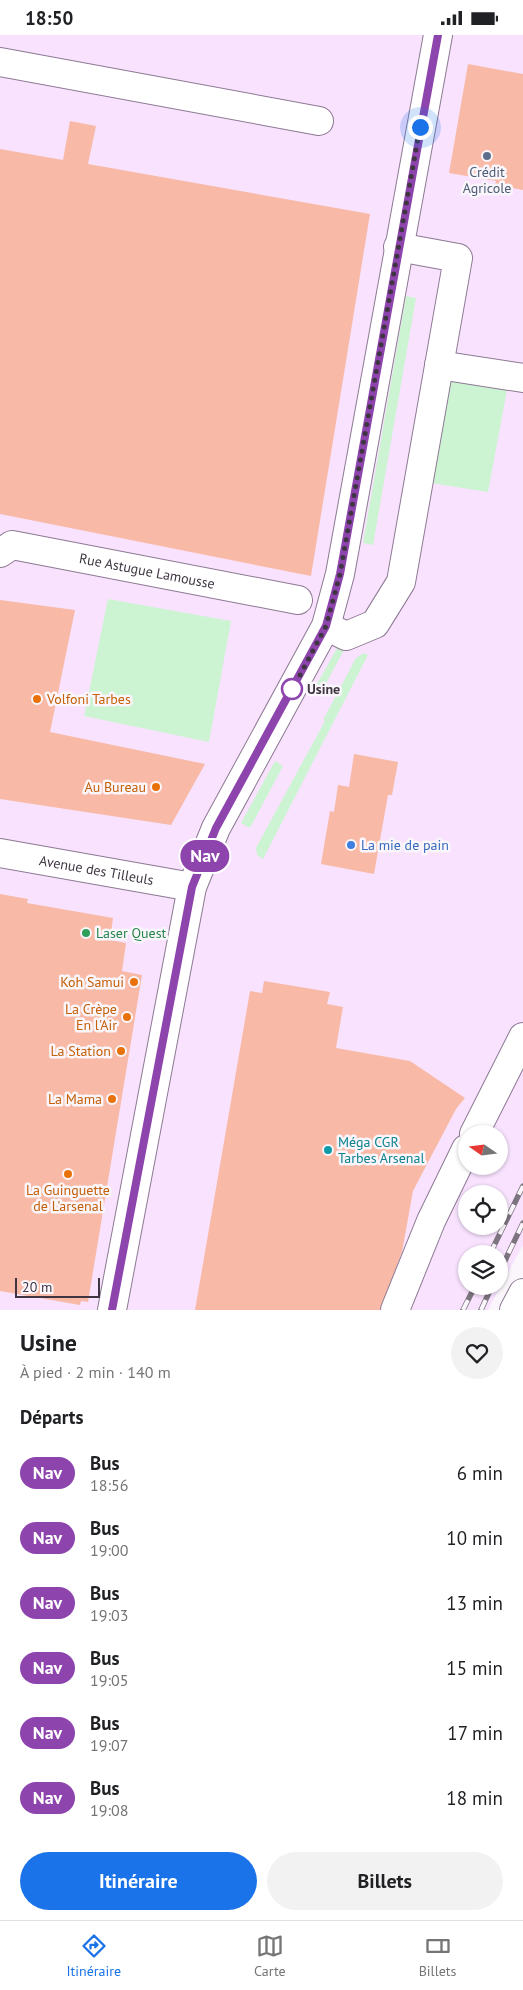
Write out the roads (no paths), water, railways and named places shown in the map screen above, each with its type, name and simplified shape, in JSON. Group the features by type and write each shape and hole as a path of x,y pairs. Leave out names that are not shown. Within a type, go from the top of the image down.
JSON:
{"street":[{"path":"112,1310 192,887 216,828 326,626 340,574 438,35"},
{"path":"0,62 318,121"},
{"path":"326,626 346,636 375,624 401,582 458,257 398,247"},
{"path":"439,365 523,377"},
{"name":"Rue Astugue Lamousse","path":"0,553 12,545 298,600"},
{"name":"Avenue des Tilleuls","path":"0,853 192,887"},
{"path":"479,1125 523,1037"},
{"path":"396,1310 431,1221 458,1165"},
{"path":"514,1310 523,1293"}],"railway":[{"path":"494,1245 523,1186"},
{"path":"508,1254 523,1223"},
{"path":"463,1310 470,1295"},
{"path":"481,1310 488,1295"}],"place":[{"name":"Crédit Agricole","path":"487,156"},
{"name":"Usine","path":"292,689"},
{"name":"Volfoni Tarbes","path":"37,699"},
{"name":"Au Bureau","path":"156,787"},
{"name":"La mie de pain","path":"351,845"},
{"name":"Laser Quest","path":"86,933"},
{"name":"Koh Samui","path":"134,982"},
{"name":"La Crèpe En l'Air","path":"127,1017"},
{"name":"La Station","path":"121,1051"},
{"name":"La Mama","path":"112,1099"},
{"name":"Méga CGR Tarbes Arsenal","path":"328,1150"},
{"name":"La Guinguette de L'arsenal","path":"68,1174"}]}
